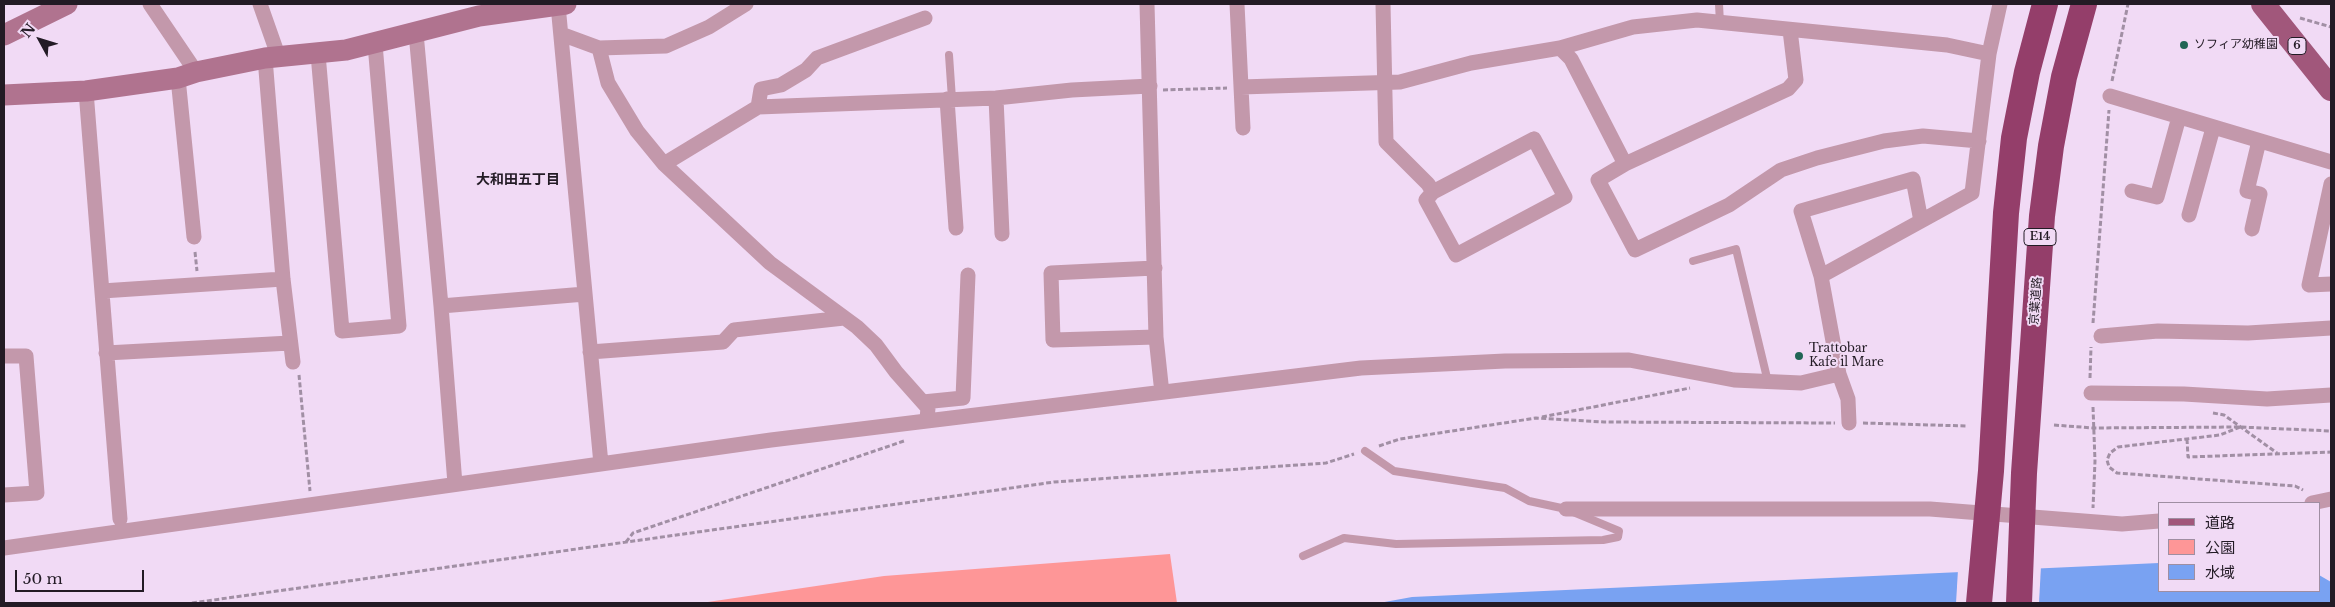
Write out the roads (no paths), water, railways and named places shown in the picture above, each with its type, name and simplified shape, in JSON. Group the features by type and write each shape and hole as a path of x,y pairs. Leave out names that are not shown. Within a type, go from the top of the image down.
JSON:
{"highway":[{"name":"E14","path":"1979,603 1991,471 2006,222 2014,138 2027,72 2045,4"},
{"name":"京葉道路","path":"2019,603 2024,474 2042,216 2051,146 2064,77 2084,4"}],"main road":[{"name":"6","path":"2263,4 2331,89"}],"street":[{"path":"4,35 67,4"},
{"path":"150,4 187,75 194,237"},
{"path":"260,4 272,58 283,279 292,362"},
{"path":"4,95 86,91 187,75 272,58 318,54 375,44 479,16 562,4 561,34 601,464"},
{"path":"561,34 599,48 666,46 709,27 746,4"},
{"path":"1147,4 1156,337 1161,384"},
{"path":"1237,4 1242,128"},
{"path":"1383,4 1386,142 1428,184 1432,192"},
{"path":"1821,276 1972,193 1989,54 2000,4"},
{"path":"758,107 761,89 781,84 806,70 817,58 925,18"},
{"path":"1241,87 1400,82 1471,63 1560,48 1633,27 1691,21 1947,45 1989,54"},
{"path":"1790,30 1796,80 1788,89 1625,164 1598,180 1635,250 1729,205 1789,167 1884,140 1923,136 1979,141"},
{"path":"416,33 455,484"},
{"path":"318,54 342,331 399,326 375,44"},
{"path":"599,48 608,83 637,131 664,164 770,263 844,318 876,345 896,372 928,408 928,419"},
{"path":"1560,48 1571,60 1625,164"},
{"path":"664,164 758,107 996,98 1072,90 1150,88"},
{"path":"86,91 120,520"},
{"path":"2110,96 2331,162"},
{"path":"996,98 1002,234"},
{"path":"949,99 956,228"},
{"path":"2132,191 2157,196 2179,117"},
{"path":"2189,216 2213,128"},
{"path":"1534,139 1565,197 1456,254 1426,200 1432,192 1534,139"},
{"path":"2252,229 2260,194 2247,191 2259,141"},
{"path":"1849,423 1848,399 1840,374 1821,276 1801,211 1913,178 1921,221"},
{"path":"2331,184 2309,285 2331,284"},
{"path":"1155,268 1051,273 1053,340 1156,337"},
{"path":"923,402 963,398 968,275"},
{"path":"102,291 283,279"},
{"path":"441,306 585,294"},
{"path":"590,352 723,342 734,330 844,318"},
{"path":"2095,335 2158,331 2248,333 2331,328"},
{"path":"106,352 290,343"},
{"path":"4,356 26,356 37,493 4,494"},
{"path":"4,548 928,419 1258,382 1362,368 1505,361 1629,360 1734,380 1801,384 1840,374"},
{"path":"2092,393 2159,393 2267,399 2331,395"},
{"path":"2318,502 2331,499"},
{"path":"1566,509 1930,509 2122,524 2158,521"}],"lane":[{"path":"1719,4 1720,23"},
{"path":"949,55 949,99"},
{"path":"1693,260 1736,249 1768,382"},
{"path":"1303,556 1344,538 1396,544 1603,540 1618,537 1619,531 1566,509 1529,500 1505,488 1394,471 1364,451"}],"water":[{"path":"2158,563 2158,592 2320,592 2320,576 2331,582 2331,603 1379,603 1412,597"}],"place":[{"name":"ソフィア幼稚園","path":"2184,45"},
{"name":"Trattobar Kafe il Mare","path":"1799,356"}],"district":[{"name":"大和田五丁目","path":"518,180"}]}
